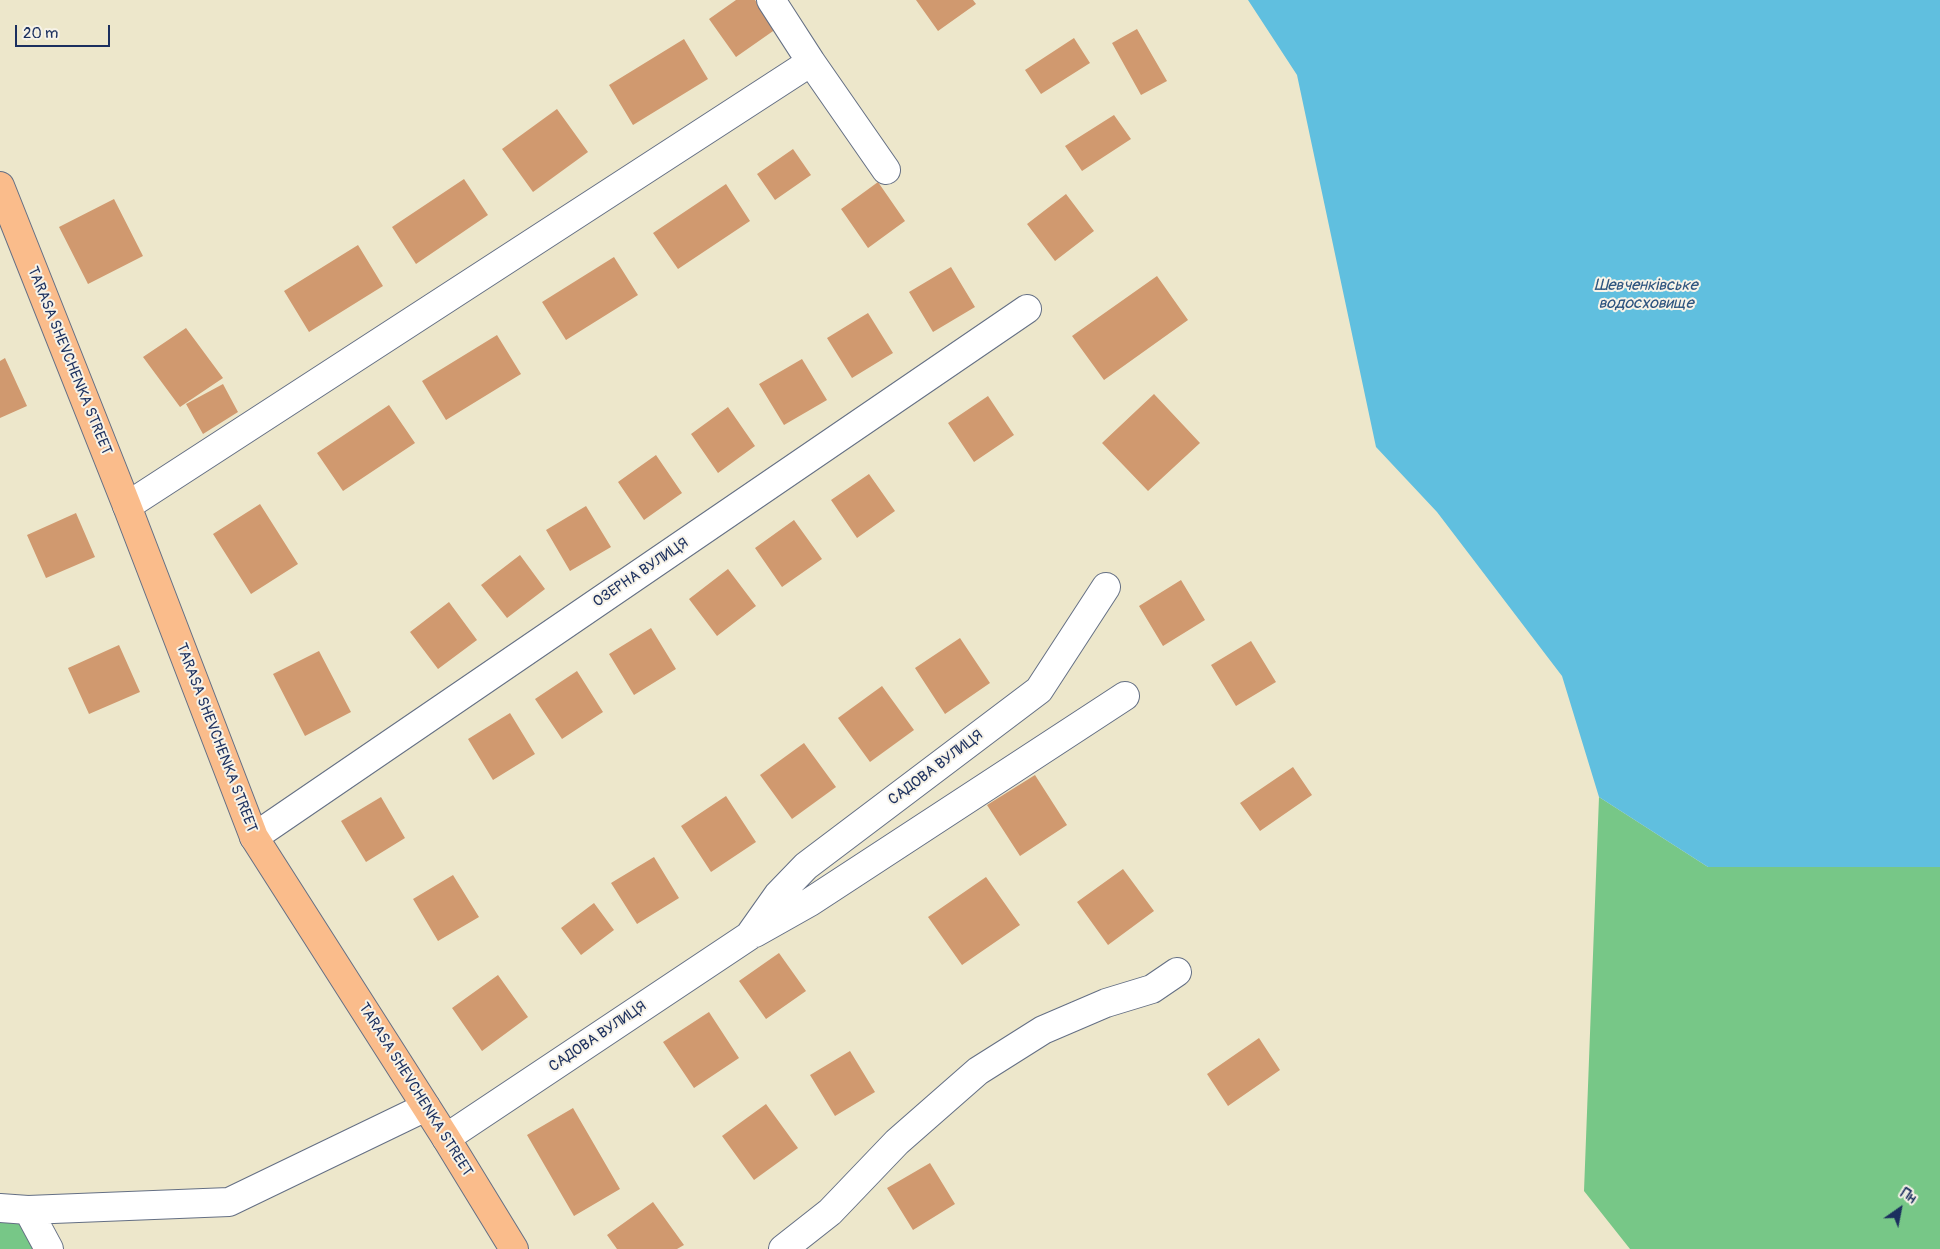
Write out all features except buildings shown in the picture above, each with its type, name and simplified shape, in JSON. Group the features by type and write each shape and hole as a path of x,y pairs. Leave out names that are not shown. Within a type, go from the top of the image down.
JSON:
{"main road":[{"name":"TARASA SHEVCHENKA STREET","path":"0,186 127,506 254,837 446,1138 514,1249"}],"street":[{"path":"771,0 811,62 886,170"},
{"path":"127,506 811,62"},
{"name":"ОЗЕРНА ВУЛИЦЯ","path":"254,837 1027,309"},
{"name":"САДОВА ВУЛИЦЯ","path":"749,936 778,895 806,866 1039,690 1106,587"},
{"name":"САДОВА ВУЛИЦЯ","path":"446,1138 749,936 810,902 1125,696"},
{"path":"782,1249 830,1212 897,1142 978,1071 1043,1030 1106,1003 1152,989 1177,972"},
{"path":"0,1208 28,1210 229,1202 426,1107"},
{"path":"28,1210 49,1249"}],"green space":[{"path":"1599,797 1708,867 1940,867 1940,1249 1630,1249 1584,1191"},
{"path":"0,1208 28,1210 49,1249 0,1249"}],"water":[{"name":"Шевченківське водосховище","path":"1248,0 1940,0 1940,867 1708,867 1599,797 1562,676 1437,512 1376,447 1297,75"}]}
